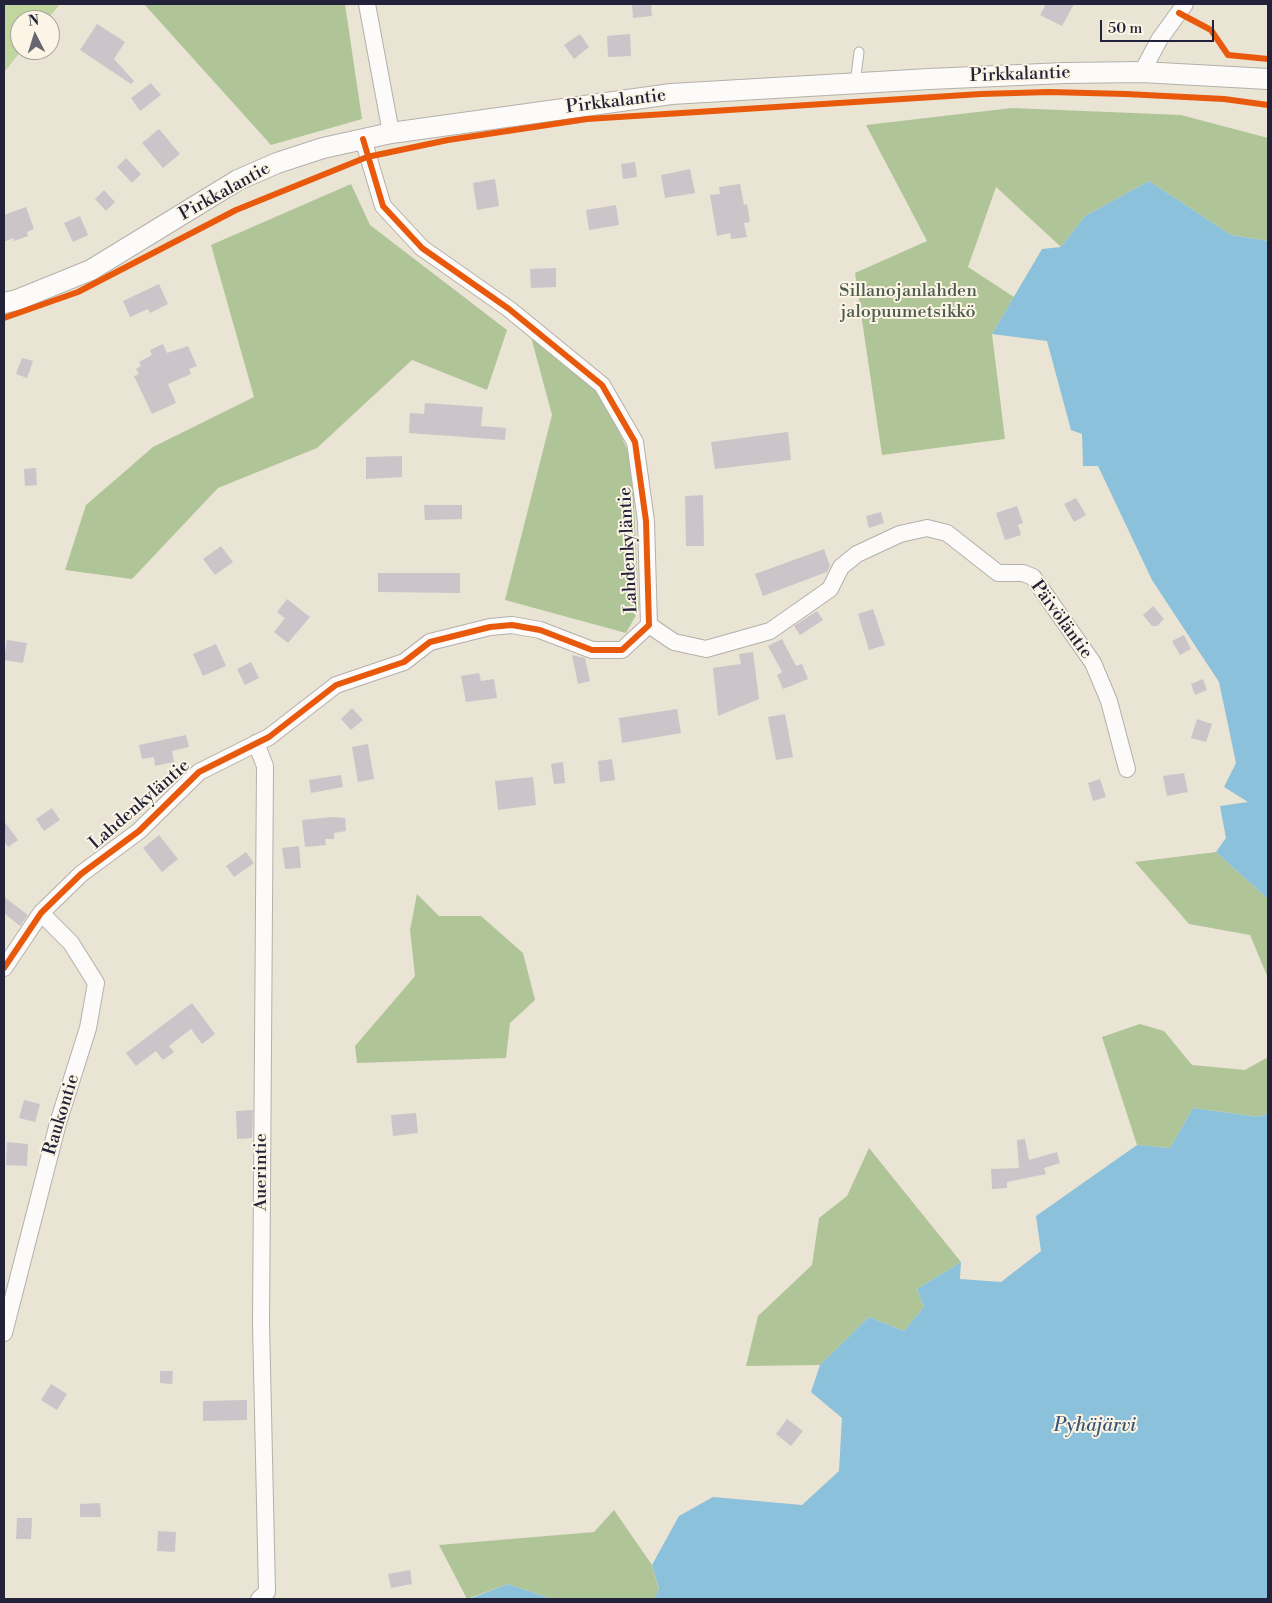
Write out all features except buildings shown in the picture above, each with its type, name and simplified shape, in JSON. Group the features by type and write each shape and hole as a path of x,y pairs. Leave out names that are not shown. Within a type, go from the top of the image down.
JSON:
{"street":[{"path":"366,4 391,133"},
{"path":"1142,72 1160,40 1185,4"},
{"name":"Pirkkalantie","path":"4,303 17,300 91,270 246,177 277,163 324,148 391,133 671,94 929,78 1142,72 1268,79"},
{"name":"Lahdenkyläntie","path":"4,968 42,913 81,874 139,830 199,772 269,737 336,685 404,662 430,642 490,627 512,625 540,630 592,650 622,650 648,625 646,521 635,442 602,384 509,309 422,248 383,206 363,139"},
{"name":"Päivöläntie","path":"648,625 674,642 706,649 770,631 830,590 841,567 857,554 900,534 926,528 947,533 998,573 1023,573 1033,577 1093,662 1109,701 1127,769"},
{"name":"Auerintie","path":"256,743 265,766 261,1324 267,1592 260,1599"},
{"name":"Raukontie","path":"4,1333 58,1123 88,1028 96,983 71,943 42,913"}],"lane":[{"path":"855,84 859,52"}],"green space":[{"path":"4,4 60,4 55,10 10,10 10,60 14,60 5,71"},
{"path":"144,4 345,4 362,119 271,145"},
{"name":"Sillanojanlahden jalopuumetsikkö","path":"1012,108 1181,115 1268,138 1268,241 1231,235 1149,181 1085,216 1061,247 996,187 968,267 1014,297 992,334 1005,439 882,455 855,273 927,241 866,125"},
{"path":"351,184 370,225 507,330 487,390 412,360 317,448 218,488 132,579 65,570 86,505 153,447 254,397 211,245"},
{"path":"531,337 601,392 632,460 639,610 626,633 505,600 552,415"},
{"path":"1216,852 1268,899 1268,978 1250,935 1189,924 1135,862"},
{"path":"417,894 439,916 481,916 523,953 535,1000 510,1023 506,1058 357,1063 355,1046 415,976 410,930"},
{"path":"1140,1024 1164,1031 1192,1065 1245,1070 1268,1057 1268,1113 1259,1117 1193,1108 1170,1148 1137,1145 1102,1037"},
{"path":"869,1148 961,1262 917,1289 924,1307 904,1331 869,1317 820,1365 746,1366 758,1316 812,1265 819,1218 847,1196"},
{"path":"614,1510 652,1565 659,1590 654,1599 552,1599 508,1584 467,1599 439,1545 594,1532"}],"water":[{"path":"1149,181 1231,235 1268,241 1268,899 1216,852 1226,838 1220,806 1248,802 1224,787 1236,763 1219,682 1152,580 1098,466 1083,466 1082,434 1071,430 1047,341 992,334 1042,249 1061,247 1085,216"},
{"name":"Pyhäjärvi","path":"1193,1108 1259,1117 1268,1113 1268,1599 654,1599 659,1589 652,1565 679,1516 713,1497 802,1505 839,1471 842,1418 811,1392 820,1365 869,1317 904,1331 924,1307 917,1289 961,1262 960,1279 1001,1282 1041,1251 1036,1216 1137,1145 1170,1148"},
{"path":"508,1584 552,1599 469,1599"}],"cycle path":[{"path":"1179,13 1211,30 1228,55 1268,59"},
{"path":"4,318 78,292 236,210 367,157 448,140 587,119 981,94 1049,92 1126,94 1224,99 1268,105"},
{"path":"4,968 41,913 81,874 139,831 199,772 269,737 336,685 404,662 430,642 490,627 512,625 540,630 592,650 622,650 649,625 646,521 635,442 602,385 509,309 422,248 383,206 363,139"}]}
